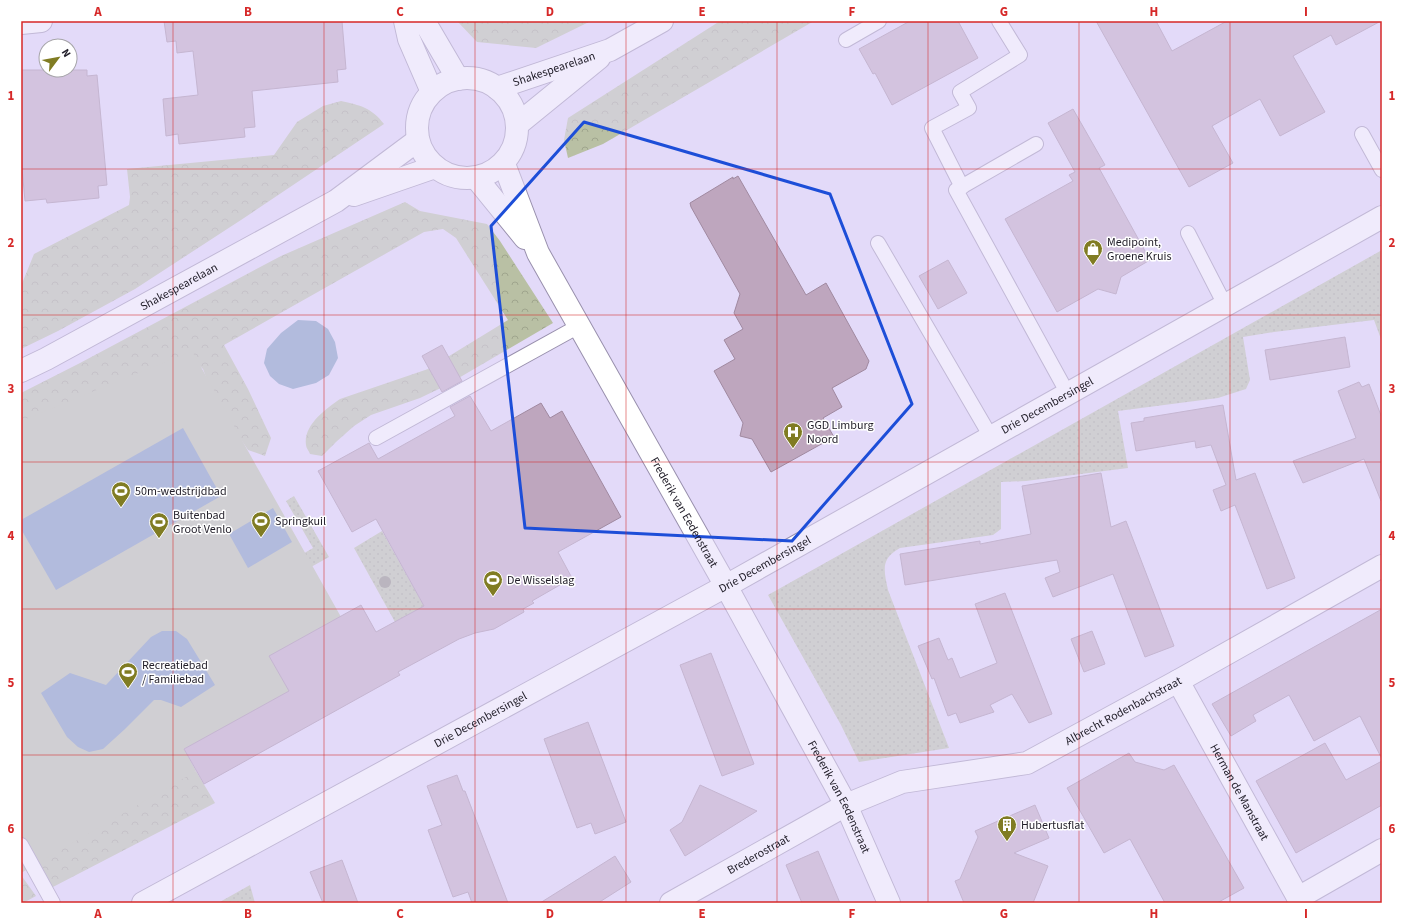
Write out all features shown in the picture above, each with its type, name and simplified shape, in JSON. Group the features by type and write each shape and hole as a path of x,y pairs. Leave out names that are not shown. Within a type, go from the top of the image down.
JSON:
{"street":[{"path":"21,23 41,21"},
{"path":"405,21 409,39 432,92"},
{"path":"424,21 458,79"},
{"name":"Shakespearelaan","path":"518,124 610,50 662,21"},
{"name":"Shakespearelaan","path":"497,88 610,50"},
{"path":"458,79 476,79 488,82 497,88 506,96 512,105 518,124 517,138 513,151 504,164 491,173 477,178 464,179 450,176 434,167 423,154 418,140 418,115 426,99 432,92 444,83 458,79"},
{"name":"Shakespearelaan","path":"21,371 46,359 336,201 418,140"},
{"name":"Frederik van Eedenstraat","path":"504,164 538,253 726,586 846,805 889,903"},
{"name":"Shakespearelaan","path":"336,201 434,167"},
{"name":"Frederik van Eedenstraat","path":"477,178 538,253"},
{"name":"Drie Decembersingel","path":"143,903 726,586 1382,217"},
{"name":"Albrecht Rodenbachstraat","path":"846,805 902,782 1027,763 1178,681 1382,566"},
{"name":"Herman de Manstraat","path":"1178,681 1299,900"},
{"name":"Brederostraat","path":"671,903 846,805"},
{"path":"1299,900 1382,850"}],"lane":[{"path":"846,40 879,21"},
{"path":"962,187 932,128 969,108 960,92 1020,55 999,21"},
{"path":"1362,134 1382,170"},
{"path":"1036,144 956,190 1068,394"},
{"path":"1188,233 1225,305"},
{"path":"878,243 991,437"},
{"path":"376,438 579,326"},
{"path":"21,845 53,903"}],"highlighted area":[{"path":"584,122 830,194 912,404 792,541 525,528 491,226"}],"green space":[{"path":"457,21 591,21 536,48 477,42"},
{"path":"720,21 814,21 603,144 568,158 564,140 568,118"},
{"path":"341,101 365,108 375,114 384,124 135,289 58,331 21,349 21,286 34,254 129,205 130,197 127,169 274,155 297,122 323,106"},
{"path":"405,202 420,211 487,224 500,241 553,323 445,386 420,398 371,415 354,426 322,456 310,454 306,447 308,431 322,413 340,399 428,369 508,320 456,238 443,229 424,232 224,345 248,389 271,438 265,456 248,450 214,399 203,369 192,359 21,459 21,393 281,256"},
{"path":"1382,250 1382,342 1374,320 1243,337 1250,380 1246,389 1218,398 1118,411 1128,468 1026,481 1001,482 1001,529 993,535 900,548 889,556 885,566 885,577 888,590 949,748 859,762 841,725 768,595"},
{"name":"Buitenbad Groot Venlo","path":"192,351 364,658 184,749 196,771 21,873 21,421"},
{"path":"294,496 329,557 250,601 246,587 313,548 286,501"},
{"path":"382,531 424,606 395,622 354,548"},
{"path":"196,771 215,803 51,888 39,869 35,854 60,823"},
{"path":"21,875 36,896 23,903 21,903"},
{"path":"250,885 255,903 218,903"}],"water":[{"path":"298,320 316,321 328,329 335,342 338,358 329,375 316,383 293,389 279,384 270,376 264,363 267,349 281,333"},
{"name":"50m-wedstrijdbad","path":"183,428 221,496 56,590 21,529 21,520"},
{"name":"Springkuil","path":"273,508 292,542 248,568 229,534"},
{"name":"Recreatiebad / Familiebad","path":"162,631 176,631 187,639 215,685 181,707 161,700 154,700 103,749 89,752 78,747 67,737 41,693 70,673 106,685 151,637"}],"building":[{"path":"164,21 342,21 346,69 337,70 338,82 252,91 255,127 244,128 245,137 179,144 178,134 166,136 163,99 198,95 193,51 177,53 176,41 167,42"},
{"path":"910,21 958,21 978,58 892,105 875,73 873,74 859,49"},
{"path":"1096,21 1156,21 1172,51 1227,21 1381,21 1336,45 1331,35 1293,56 1325,112 1280,136 1260,99 1212,126 1233,163 1189,187"},
{"path":"21,70 38,70 38,78 78,78 78,70 87,70 87,76 97,75 107,185 98,186 99,198 47,203 46,199 25,201 21,157"},
{"path":"1073,109 1105,165 1099,168 1150,260 1121,277 1116,294 1098,289 1057,312 1005,219 1073,181 1069,175 1075,172 1048,123"},
{"path":"738,176 806,295 826,283 869,361 866,369 832,388 842,407 823,418 834,437 771,472 752,439 740,436 743,423 714,371 735,359 724,340 743,329 734,313 740,294 690,203 733,177 733,179"},
{"path":"948,260 967,293 938,309 919,276"},
{"path":"1345,337 1350,367 1270,380 1265,350"},
{"path":"442,345 462,381 442,392 422,356"},
{"path":"1359,382 1362,387 1369,384 1382,418 1382,501 1364,459 1303,483 1293,461 1356,438 1338,391"},
{"path":"470,396 491,431 541,403 550,418 562,411 621,517 558,552 572,578 532,601 534,603 523,609 524,612 494,629 475,633 459,639 398,672 400,675 204,784 184,749 289,691 269,656 361,605 376,632 424,606 376,519 352,532 318,471 369,443 378,459 455,416 450,407"},
{"path":"1223,405 1236,480 1255,473 1295,578 1267,589 1235,505 1221,511 1213,490 1226,485 1211,445 1196,448 1195,441 1136,451 1131,423 1144,421 1144,418"},
{"path":"1101,473 1111,527 1126,521 1174,646 1145,657 1113,574 1053,597 1045,578 1060,572 1057,560 905,585 900,554 980,541 980,544 1031,534 1022,486"},
{"path":"1005,593 1052,714 1029,723 1012,694 990,705 994,712 960,723 956,713 948,716 934,678 932,679 918,646 939,638 948,660 952,658 960,678 997,663 975,604"},
{"path":"1382,609 1382,759 1360,716 1314,741 1289,695 1253,715 1256,721 1231,736 1212,704"},
{"path":"1092,631 1105,664 1084,672 1071,639"},
{"path":"711,653 754,764 722,776 680,665"},
{"path":"588,722 626,822 595,834 591,823 577,828 544,739"},
{"path":"1325,743 1346,780 1382,761 1382,805 1296,853 1256,781"},
{"path":"1129,753 1135,762 1164,770 1174,765 1244,888 1217,903 1165,903 1130,839 1104,853 1067,788"},
{"path":"457,775 463,791 465,791 508,903 472,903 468,892 453,897 428,830 442,825 427,786"},
{"path":"700,785 757,811 685,856 670,830 682,822"},
{"path":"1035,805 1049,838 1014,853 1048,866 1033,903 964,903 955,881 960,879 978,837 975,831"},
{"path":"818,851 840,903 802,903 786,865"},
{"path":"615,856 631,882 598,903 540,903"},
{"path":"342,860 358,903 323,903 310,872"}],"place":[{"name":"Medipoint, Groene Kruis","path":"1093,266"},
{"name":"GGD Limburg Noord","path":"793,449"},
{"name":"50m-wedstrijdbad","path":"121,508"},
{"name":"Springkuil","path":"261,538"},
{"name":"Buitenbad Groot Venlo","path":"159,539"},
{"name":"De Wisselslag","path":"493,597"},
{"name":"Recreatiebad / Familiebad","path":"128,689"},
{"name":"Hubertusflat","path":"1007,842"}]}
